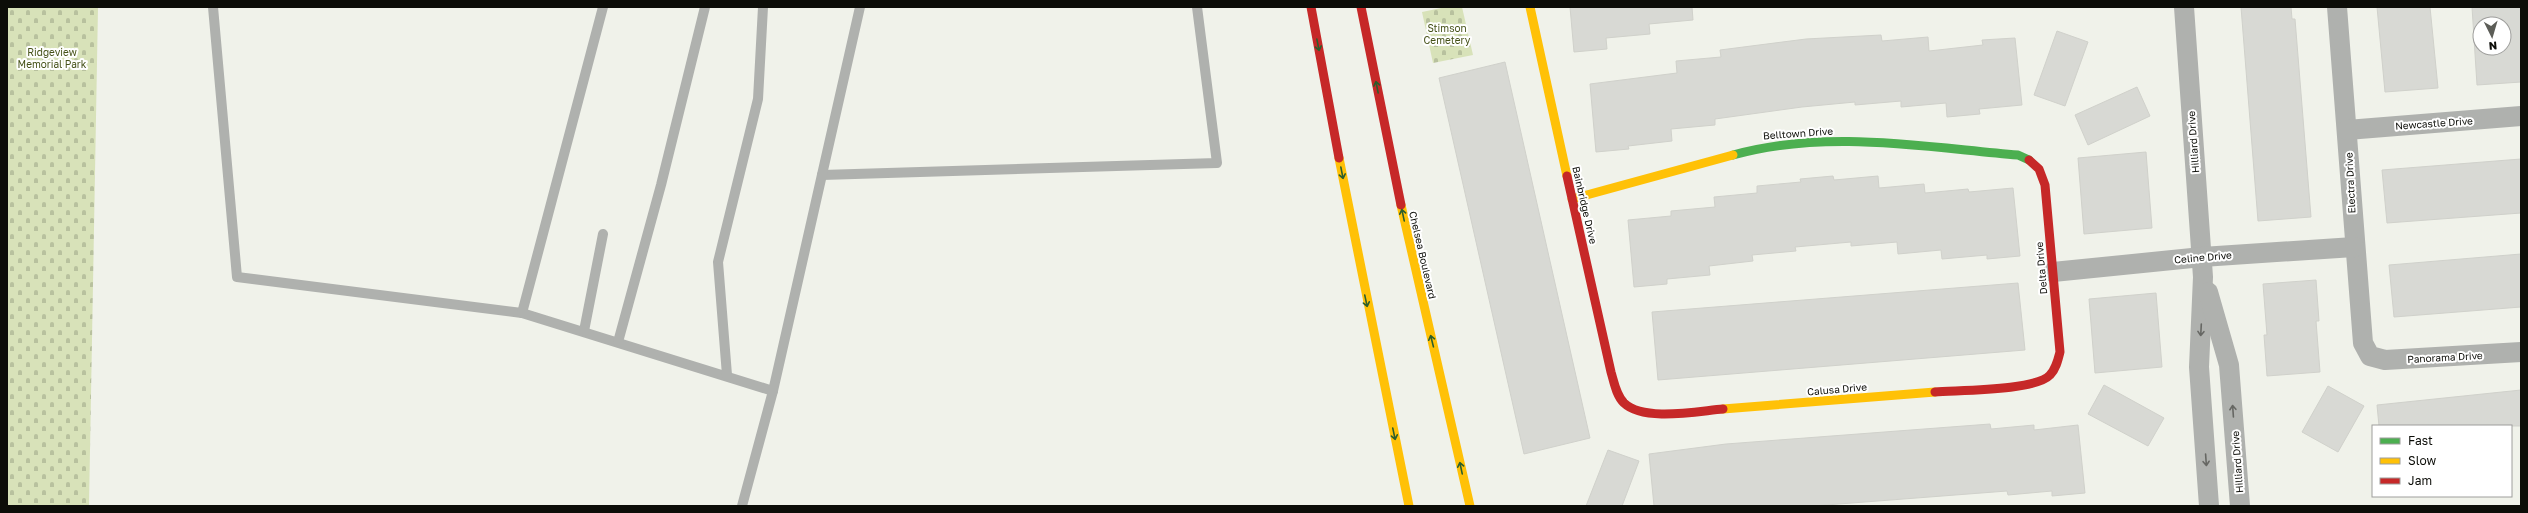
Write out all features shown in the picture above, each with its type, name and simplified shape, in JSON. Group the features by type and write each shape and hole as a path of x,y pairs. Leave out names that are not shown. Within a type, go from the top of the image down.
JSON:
{"street":[{"path":"1311,7 1354,240 1409,506"},
{"name":"Chelsea Boulevard","path":"1361,7 1404,220 1470,506"},
{"name":"Bainbridge Drive","path":"1530,7 1616,391 1624,405"},
{"name":"Hilliard Drive","path":"2184,7 2204,277 2199,367 2209,506"},
{"name":"Electra Drive","path":"2337,7 2360,328 2363,343 2370,356"},
{"name":"Newcastle Drive","path":"2347,130 2521,116"},
{"name":"Belltown Drive","path":"1572,199 1765,146 1814,141 1859,141 2018,154 2031,160"},
{"name":"Delta Drive","path":"2031,160 2041,170 2045,185 2060,352 2057,366 2051,376"},
{"name":"Celine Drive","path":"2053,272 2202,257 2354,247"},
{"name":"Hilliard Drive","path":"2204,277 2229,365 2240,506"},
{"name":"Panorama Drive","path":"2370,356 2385,360 2521,352"},
{"name":"Calusa Drive","path":"1624,405 1638,412 1657,414 2028,385 2051,376"}],"lane":[{"path":"213,7 237,277 522,313 727,375 773,391"},
{"path":"522,313 603,7"},
{"path":"618,342 661,185 705,7"},
{"path":"727,375 718,262 758,99 763,7"},
{"path":"742,506 773,391 860,7"},
{"path":"822,175 1216,162 1197,7"},
{"path":"584,331 603,234"}],"green space":[{"name":"Ridgeview Memorial Park","path":"7,7 98,7 89,506 7,506"},
{"name":"Stimson Cemetery","path":"1446,7 1462,7 1473,55 1433,63 1422,12"}],"building":[{"path":"1570,7 1692,7 1693,20 1649,24 1650,34 1606,38 1607,49 1574,52"},
{"path":"2241,7 2291,7 2292,19 2295,19 2311,217 2258,221"},
{"path":"2377,7 2430,7 2438,88 2385,92"},
{"path":"2472,7 2521,7 2521,82 2477,85 2475,56 2512,56 2512,16 2473,16"},
{"path":"2057,31 2088,42 2065,106 2034,95"},
{"path":"1881,35 1882,41 1928,37 1929,51 1983,45 1982,40 2015,38 2022,105 1979,109 1980,114 1947,117 1946,103 1901,107 1901,101 1855,105 1855,102 1802,107 1715,119 1715,125 1671,129 1672,141 1628,146 1629,149 1596,152 1590,84 1677,73 1676,61 1721,57 1720,50 1806,39"},
{"path":"1505,62 1590,438 1524,454 1439,78"},
{"path":"2137,87 2150,116 2088,145 2075,115"},
{"path":"2146,152 2152,228 2084,234 2078,158"},
{"path":"2521,159 2521,213 2387,223 2382,170"},
{"path":"1833,176 1834,180 1878,176 1879,188 1924,184 1925,193 1968,189 1969,192 2013,188 2020,256 1987,259 1987,255 1942,259 1941,250 1898,254 1897,242 1851,246 1851,242 1795,247 1796,251 1752,255 1753,261 1709,266 1710,275 1667,279 1667,284 1634,287 1628,220 1671,216 1671,211 1715,207 1714,197 1757,193 1757,186 1801,182 1800,179"},
{"path":"2521,254 2521,307 2394,317 2389,265"},
{"path":"2316,280 2319,321 2316,321 2320,372 2267,376 2264,335 2267,335 2263,284"},
{"path":"2018,283 2025,350 1658,380 1652,312"},
{"path":"2156,293 2162,367 2095,373 2089,299"},
{"path":"2104,385 2164,418 2148,446 2088,414"},
{"path":"2328,386 2364,406 2338,452 2302,432"},
{"path":"2521,390 2521,426 2379,425 2377,405"},
{"path":"1990,424 1991,429 2034,425 2034,430 2078,425 2085,493 2052,496 2052,491 2008,495 2007,491 1813,506 1654,506 1649,454 1726,444"},
{"path":"1608,450 1639,461 1622,506 1586,506"}],"traffic: fast":[{"path":"1733,155 1768,147 1839,141 1875,142 2018,155 2029,160"}],"traffic: slow":[{"path":"1530,7 1567,176"},
{"path":"1572,199 1733,155"},
{"path":"1339,158 1409,506"},
{"path":"1401,205 1470,506"},
{"path":"1723,409 1935,392"}],"traffic: jam":[{"path":"1311,7 1339,158"},
{"path":"1361,7 1401,205"},
{"path":"1935,392 2013,387 2042,380 2050,375 2054,370 2060,352 2045,185 2039,169 2029,160"},
{"path":"1567,176 1611,372 1621,400 1633,409 1658,414 1723,409"}]}
